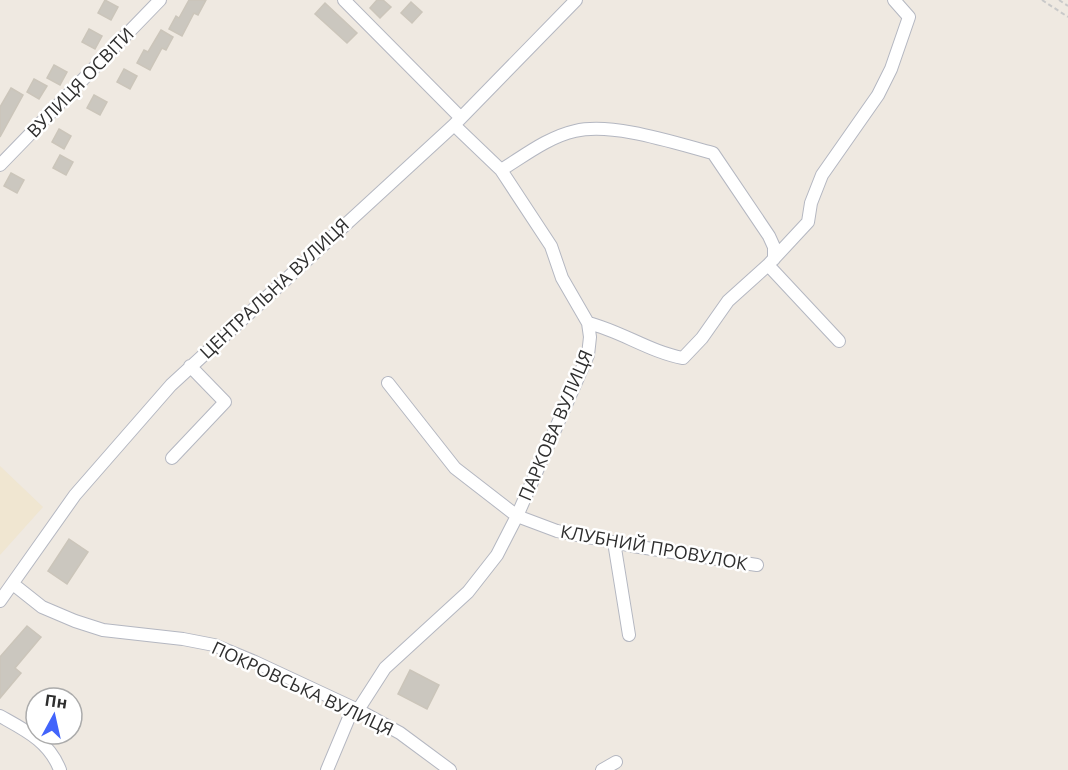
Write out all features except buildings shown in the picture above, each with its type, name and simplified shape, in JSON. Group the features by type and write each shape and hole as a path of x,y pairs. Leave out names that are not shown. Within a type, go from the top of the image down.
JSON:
{"street":[{"name":"ВУЛИЦЯ ОСВІТИ","path":"0,165 160,0"},
{"name":"ПАРКОВА ВУЛИЦЯ","path":"327,770 356,709 384,668 468,592 497,555 517,516 588,355 590,337 588,323 562,278 551,246 501,170 344,0"},
{"name":"ЦЕНТРАЛЬНА ВУЛИЦЯ","path":"0,601 75,495 190,366 458,121 576,0"},
{"path":"588,323 610,328 668,355 682,358 702,338 728,301 771,262 808,222 811,204 822,175 878,95 895,59 909,17 894,0"},
{"path":"501,170 556,138 589,129 647,136 713,153 769,236 774,247 771,262"},
{"path":"771,262 839,341"},
{"path":"172,458 225,402 190,366"},
{"name":"КЛУБНИЙ ПРОВУЛОК","path":"388,383 455,468 517,516 557,531 757,565"},
{"path":"614,542 630,635"},
{"name":"ПОКРОВСЬКА ВУЛИЦЯ","path":"14,584 42,606 75,621 103,630 214,645 356,709 400,733 450,770"},
{"path":"0,716 37,738 52,754 60,770"},
{"path":"602,770 616,762"}],"path":[{"path":"1042,0 1068,17"},
{"path":"1059,0 1068,6"}],"shaded area":[{"path":"0,466 43,507 0,555"}]}
